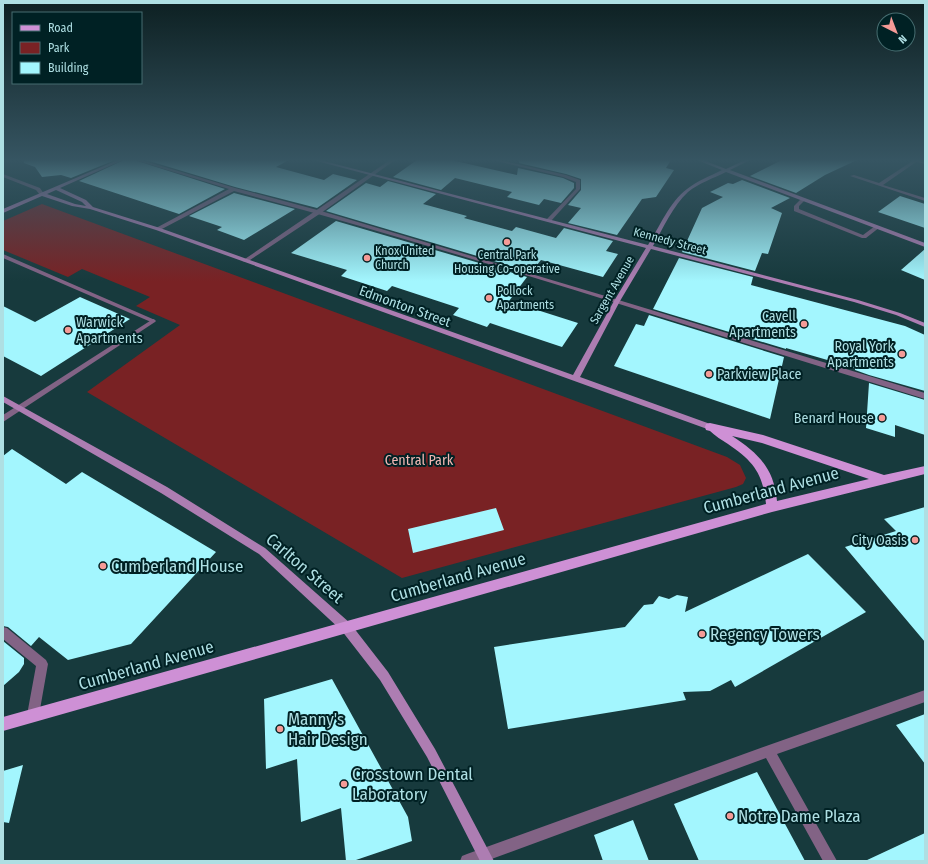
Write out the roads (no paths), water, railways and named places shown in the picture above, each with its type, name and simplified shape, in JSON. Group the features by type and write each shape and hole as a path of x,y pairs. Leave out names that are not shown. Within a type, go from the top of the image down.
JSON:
{"main road":[{"path":"710,427 763,439 883,480"},
{"path":"710,427 746,450 758,462 769,484 772,507"},
{"name":"Cumberland Avenue","path":"3,724 772,507 925,470"}],"street":[{"path":"3,210 27,200"},
{"name":"Edmonton Street","path":"60,200 74,205 91,208 158,230 710,427"},
{"name":"Edmonton Street","path":"82,200 91,208"},
{"path":"158,230 212,200"},
{"path":"275,200 617,301 925,396"},
{"path":"245,261 336,200"},
{"name":"Kennedy Street","path":"472,200 862,303 925,325"},
{"path":"549,220 567,200"},
{"name":"Sargent Avenue","path":"575,379 617,301 678,200"},
{"path":"803,200 797,206 796,210 864,237 877,227"},
{"path":"807,200 925,245"},
{"path":"3,256 153,321 3,419"},
{"name":"Carlton Street","path":"3,399 164,490 262,551 346,627 384,676 431,753 486,858"},
{"path":"3,632 42,664 33,715"},
{"path":"468,861 486,858 769,751 925,696"},
{"path":"769,751 830,861"}],"place":[{"name":"Central Park Housing Co-operative","path":"507,242"},
{"name":"Knox United Church","path":"367,258"},
{"name":"Pollock Apartments","path":"489,298"},
{"name":"Cavell Apartments","path":"804,324"},
{"name":"Warwick Apartments","path":"68,330"},
{"name":"Royal York Apartments","path":"902,354"},
{"name":"Parkview Place","path":"709,374"},
{"name":"Benard House","path":"882,418"},
{"name":"City Oasis","path":"915,540"},
{"name":"Cumberland House","path":"103,566"},
{"name":"Regency Towers","path":"702,634"},
{"name":"Manny's Hair Design","path":"280,729"},
{"name":"Crosstown Dental Laboratory","path":"344,784"},
{"name":"Notre Dame Plaza","path":"730,816"}],"park label":[{"name":"Central Park","path":"419,460"}]}
